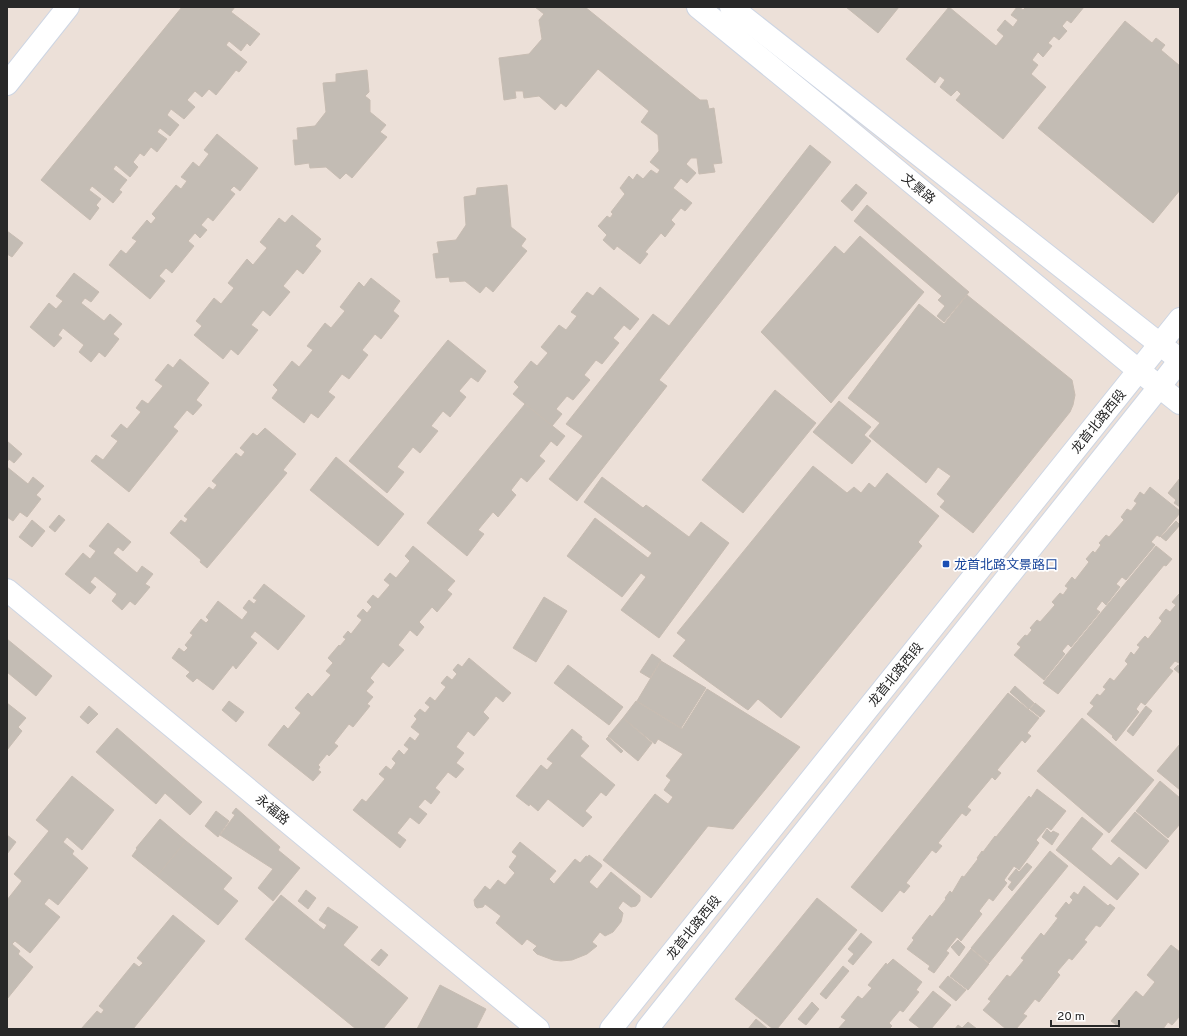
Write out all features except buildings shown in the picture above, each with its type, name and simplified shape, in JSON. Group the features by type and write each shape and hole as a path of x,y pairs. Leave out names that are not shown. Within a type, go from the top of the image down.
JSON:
{"street":[{"path":"7,84 68,7"},
{"name":"文景路","path":"698,7 1180,403"},
{"name":"文景路","path":"732,7 1180,360"},
{"name":"龙首北路西段","path":"611,1029 1180,319"},
{"name":"龙首北路西段","path":"647,1029 1180,360"},
{"name":"永福路","path":"7,590 538,1029"}],"place":[{"name":"龙首北路文景路口","path":"946,564"}]}
